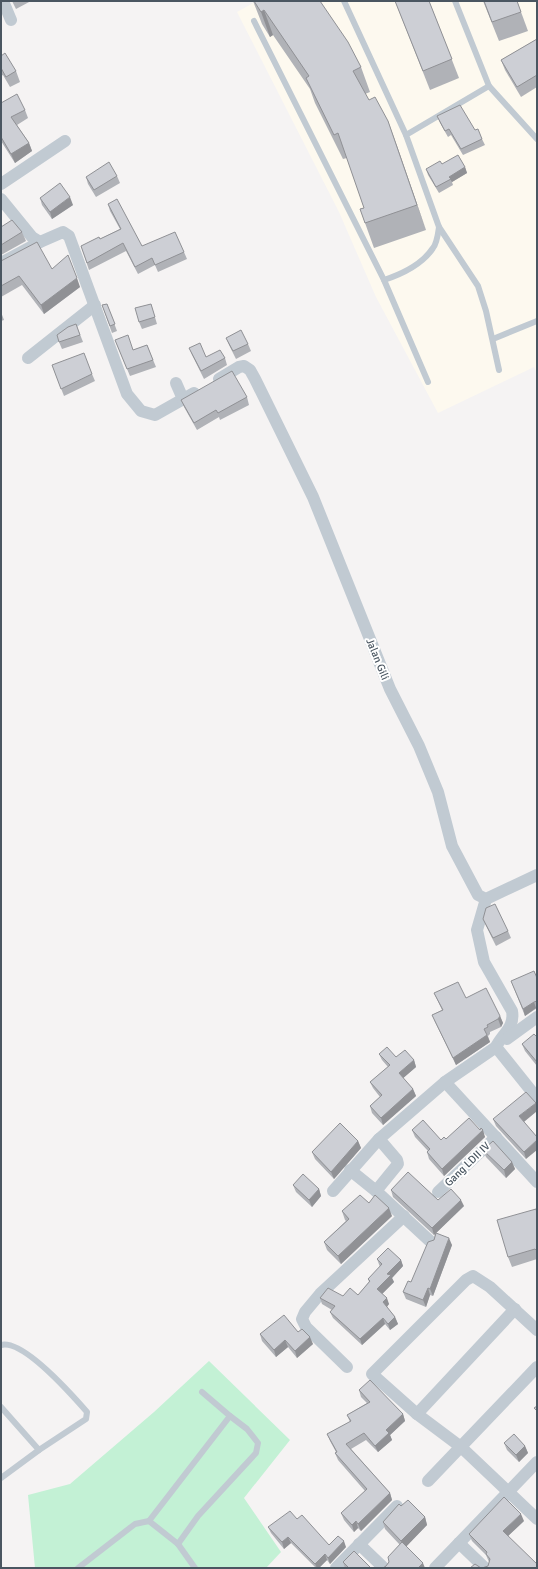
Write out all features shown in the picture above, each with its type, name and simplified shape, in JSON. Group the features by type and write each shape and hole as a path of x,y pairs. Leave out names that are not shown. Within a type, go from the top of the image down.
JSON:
{"street":[{"path":"3,1 11,20"},
{"path":"1,184 65,141"},
{"path":"1,199 32,236 40,242"},
{"path":"1,264 40,242 63,232 69,236 127,394 140,411 155,415 183,399 176,383"},
{"path":"28,358 95,305"},
{"name":"Jalan Gili","path":"183,399 239,367 244,366 250,370 313,497 390,689 419,746 438,792 452,846 478,895 486,899"},
{"path":"496,1047 512,1026 514,1019 512,1011 484,962 477,930 486,899 537,875"},
{"path":"333,1191 379,1139 445,1082 537,1017"},
{"path":"496,1047 535,1092"},
{"path":"445,1082 536,1177"},
{"name":"Gang LDII IV","path":"438,1192 496,1136"},
{"path":"376,1191 398,1164 397,1160 379,1139"},
{"path":"350,1170 376,1191 431,1242"},
{"path":"347,1367 306,1327 302,1319 305,1312 320,1294 404,1216"},
{"path":"537,1330 490,1286 473,1276 466,1280 372,1372 373,1376 416,1414 461,1447 537,1519"},
{"path":"416,1414 515,1309"},
{"path":"428,1481 537,1366"},
{"path":"435,1568 537,1462"},
{"path":"336,1568 397,1506"},
{"path":"459,1543 485,1568"},
{"path":"359,1544 384,1568"}],"lane":[{"path":"344,1 406,135 439,227 478,286 493,339 499,370"},
{"path":"455,1 489,86 537,139"},
{"path":"254,21 384,280 428,382"},
{"path":"406,135 489,86"},
{"path":"384,280 403,274 423,259 434,247 439,227"},
{"path":"493,339 537,321"},
{"path":"1,1345 5,1344 16,1347 54,1375 87,1412 86,1419 39,1450 1,1478"},
{"path":"178,1544 198,1516 256,1453 258,1443 247,1429 202,1392"},
{"path":"1,1407 39,1450"},
{"path":"78,1568 135,1524 149,1521 230,1416"},
{"path":"149,1521 178,1544 195,1568"}],"shaded area":[{"path":"257,1 537,1 537,373 534,367 438,413 376,297 339,212 237,12"}],"green space":[{"path":"209,1361 290,1440 244,1498 281,1552 266,1568 35,1568 28,1495 70,1484 154,1412"}],"building":[{"path":"254,1 320,1 348,42 361,67 353,71 369,100 375,97 388,121 417,205 365,223 360,209 364,208 338,133 334,135 306,78 309,76 264,10 261,12"},
{"path":"395,1 429,1 452,59 423,71"},
{"path":"484,1 517,1 521,12 492,22"},
{"path":"537,39 537,75 517,87 501,60"},
{"path":"5,53 16,71 6,77 1,68 1,56"},
{"path":"17,94 25,110 11,117 29,143 11,154 1,137 1,103"},
{"path":"460,105 475,130 478,129 482,139 461,149 449,129 445,131 437,116"},
{"path":"458,155 465,167 449,177 451,179 436,187 426,169 440,161 442,164"},
{"path":"109,162 117,176 94,190 86,177"},
{"path":"60,183 70,197 50,212 40,198"},
{"path":"117,199 142,246 175,232 184,252 155,265 152,258 135,267 123,243 87,263 81,246 99,237 100,239 121,229 108,204"},
{"path":"12,220 22,232 1,245 1,227"},
{"path":"37,242 52,269 68,255 77,278 41,305 19,276 1,286 1,261"},
{"path":"107,304 115,324 110,326 102,305"},
{"path":"151,304 155,317 139,322 135,308"},
{"path":"76,324 80,335 59,342 57,335 68,327"},
{"path":"241,330 248,344 233,351 226,338"},
{"path":"128,335 133,350 147,345 153,360 127,369 115,340"},
{"path":"200,343 206,357 220,350 225,358 201,371 189,348"},
{"path":"84,353 92,374 61,389 52,365"},
{"path":"232,371 247,397 218,413 216,410 194,423 181,400"},
{"path":"495,904 508,931 493,938 483,919 486,908"},
{"path":"534,971 537,978 537,1001 523,1009 511,981"},
{"path":"458,982 466,998 486,988 500,1016 498,1019 487,1025 488,1027 484,1029 487,1035 453,1058 432,1015 443,1010 434,993"},
{"path":"534,1034 537,1037 537,1062 522,1044"},
{"path":"387,1047 396,1057 405,1050 414,1060 399,1073 413,1089 381,1118 370,1106 382,1095 370,1082 390,1065 379,1054"},
{"path":"526,1092 536,1103 519,1116 537,1137 537,1140 524,1152 493,1119"},
{"path":"469,1118 480,1130 481,1128 483,1130 442,1169 427,1152 430,1149 412,1130 423,1120 441,1140 444,1137 446,1139"},
{"path":"340,1123 358,1141 331,1172 312,1152"},
{"path":"493,1141 512,1162 504,1170 483,1150"},
{"path":"408,1172 438,1200 451,1189 461,1200 432,1228 391,1190"},
{"path":"303,1174 319,1189 309,1200 293,1185"},
{"path":"360,1195 369,1203 375,1195 389,1208 338,1256 324,1242 349,1219 342,1211"},
{"path":"536,1209 537,1251 535,1249 508,1257 497,1220"},
{"path":"436,1233 449,1238 430,1289 428,1288 423,1300 403,1292 408,1281 411,1282 428,1242 434,1240"},
{"path":"388,1248 401,1260 387,1274 391,1275 377,1289 387,1298 383,1302 395,1317 388,1324 383,1318 360,1339 330,1312 335,1306 320,1298 328,1288 343,1296 350,1288 358,1295 370,1281 368,1279 382,1264 377,1259"},
{"path":"284,1315 298,1332 302,1329 310,1337 295,1351 285,1340 274,1350 260,1334"},
{"path":"370,1380 403,1414 386,1430 389,1433 375,1446 364,1433 346,1444 390,1493 358,1524 356,1521 352,1525 341,1513 367,1489 335,1453 337,1452 327,1434 351,1421 347,1415 370,1402 359,1390"},
{"path":"514,1434 525,1446 516,1455 504,1443"},
{"path":"504,1497 521,1514 503,1531 537,1564 537,1568 482,1568 488,1566 490,1559 486,1554 487,1552 469,1534"},
{"path":"408,1500 425,1517 401,1541 383,1522 399,1504 401,1506"},
{"path":"290,1511 297,1519 302,1515 329,1545 338,1536 344,1541 328,1558 325,1554 315,1564 288,1537 282,1542 268,1527"},
{"path":"402,1542 423,1563 418,1568 383,1568 389,1562 388,1557"},
{"path":"354,1551 371,1568 349,1568 343,1562"},
{"path":"475,1564 481,1568 470,1568"}]}
